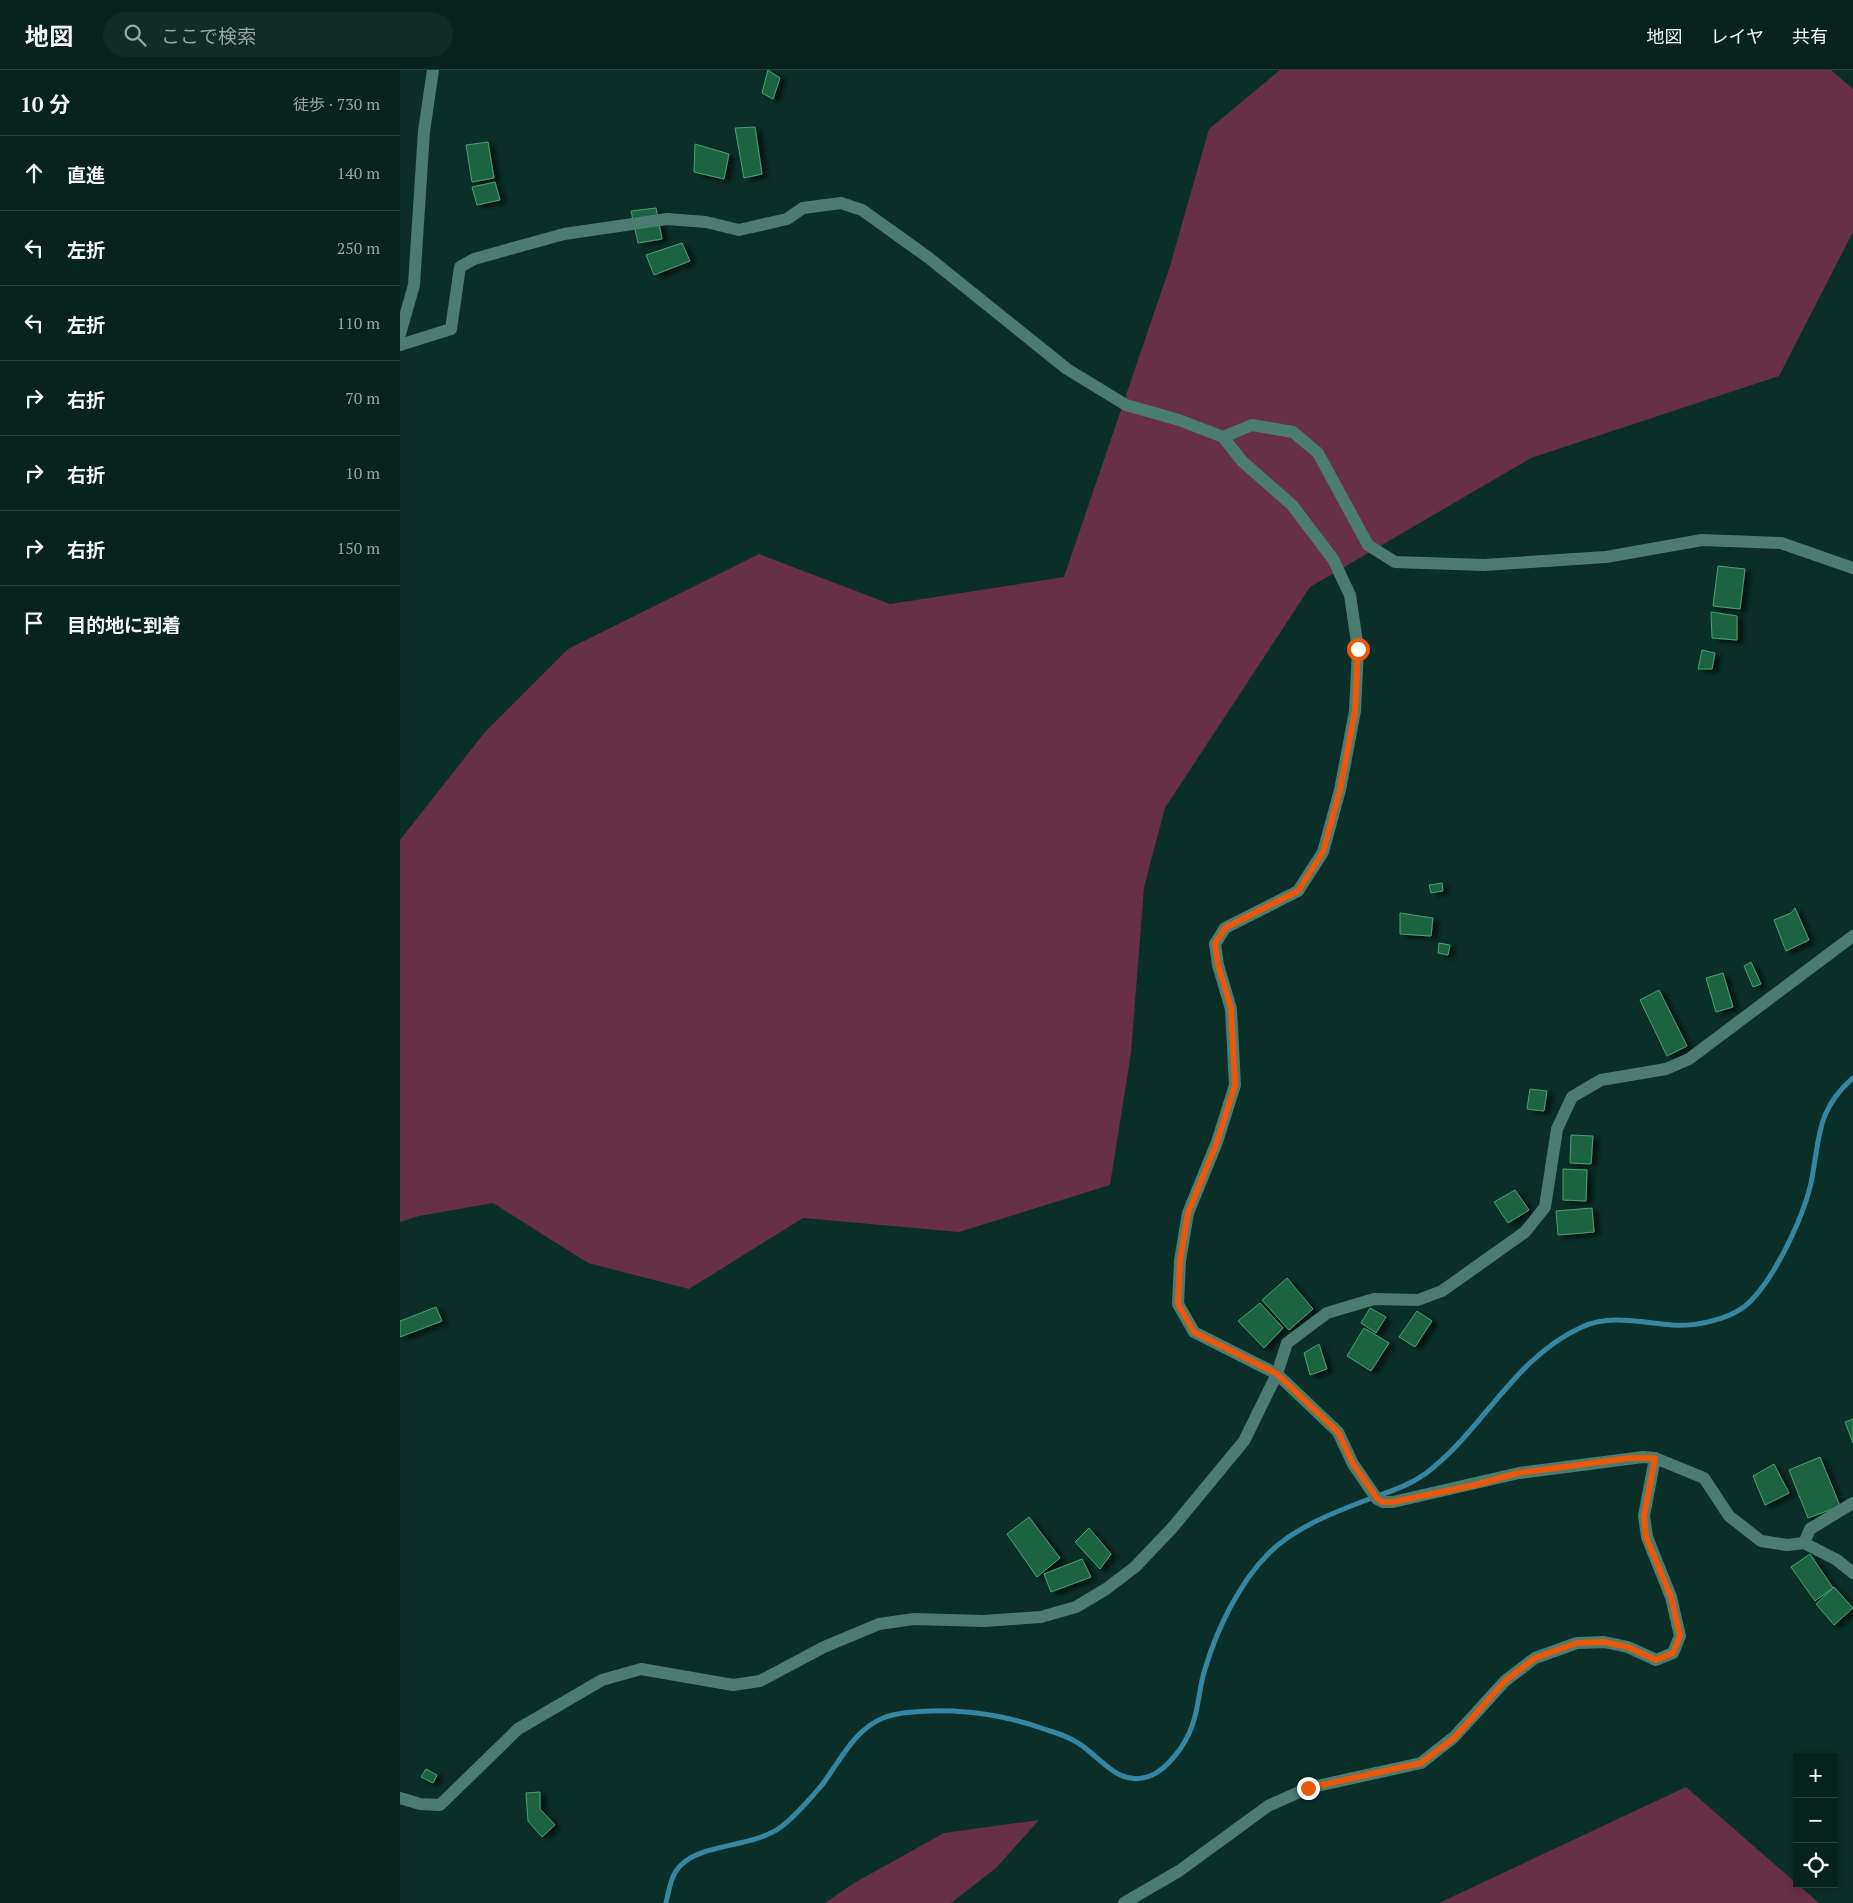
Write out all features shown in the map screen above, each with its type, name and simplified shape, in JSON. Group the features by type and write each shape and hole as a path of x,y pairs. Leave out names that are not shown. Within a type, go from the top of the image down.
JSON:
{"street":[{"path":"400,334 414,285 424,131 433,70"},
{"path":"400,345 451,329 460,268 474,259 564,234 667,219 706,222 739,230 786,219 803,208 841,203 862,210 922,253 1067,369 1126,405 1179,420 1223,437 1242,461 1292,505 1332,560 1350,595 1358,649 1355,711 1340,790 1323,852 1298,891 1225,928 1215,944 1218,965 1231,1008 1235,1085 1217,1142 1188,1213 1180,1261 1178,1304 1194,1332 1277,1374 1338,1432 1358,1471 1377,1498 1382,1502 1393,1502 1475,1485 1500,1477 1541,1469 1630,1458 1655,1458 1704,1478 1729,1516 1761,1541 1787,1545 1804,1543 1837,1560 1853,1573"},
{"path":"1223,437 1252,425 1293,432 1318,453 1368,545 1395,562 1512,564 1606,557 1702,540 1781,543 1853,568"},
{"path":"400,1798 420,1804 440,1805 518,1729 602,1680 641,1669 733,1684 760,1681 824,1647 879,1624 914,1619 984,1621 1041,1617 1076,1607 1106,1589 1135,1567 1173,1527 1244,1441 1277,1374 1287,1343 1327,1313 1374,1299 1418,1300 1442,1291 1525,1232 1545,1207 1557,1129 1572,1097 1601,1080 1666,1069 1689,1059 1853,936"},
{"path":"1124,1903 1179,1871 1268,1806 1308,1788 1421,1763 1454,1738 1505,1681 1535,1658 1577,1643 1604,1642 1628,1647 1656,1660 1673,1653 1680,1636 1671,1597 1646,1537 1644,1516 1655,1458"},
{"path":"1804,1543 1810,1529 1853,1503"}],"shaded area":[{"path":"1280,70 1831,70 1853,89 1853,232 1779,376 1531,458 1310,587 1165,808 1144,887 1131,1053 1110,1185 959,1232 803,1218 689,1289 588,1263 493,1203 419,1216 400,1222 400,840 485,732 568,649 759,554 890,604 1064,577 1170,266 1209,129"},
{"path":"1686,1787 1793,1880 1793,1888 1802,1888 1819,1903 1439,1903"},
{"path":"1039,1820 996,1868 951,1903 825,1903 854,1883 944,1833"}],"building":[{"path":"768,70 780,78 773,99 762,93"},
{"path":"755,127 762,174 744,178 735,128"},
{"path":"488,142 494,178 472,182 466,145"},
{"path":"695,144 729,154 724,179 694,172"},
{"path":"495,182 500,200 477,205 472,187"},
{"path":"656,208 662,239 638,243 631,211"},
{"path":"682,243 690,261 654,275 646,255"},
{"path":"1718,566 1745,569 1740,609 1713,606"},
{"path":"1711,612 1737,616 1737,640 1712,638"},
{"path":"1702,650 1715,653 1712,669 1698,669"},
{"path":"1442,883 1443,891 1431,893 1429,885"},
{"path":"1795,908 1809,940 1786,951 1774,920 1791,913"},
{"path":"1400,913 1433,918 1431,936 1400,934"},
{"path":"1439,943 1450,945 1448,955 1438,953"},
{"path":"1751,962 1761,984 1753,987 1744,966"},
{"path":"1723,973 1733,1007 1716,1012 1706,978"},
{"path":"1659,990 1687,1046 1667,1056 1640,1000"},
{"path":"1530,1089 1547,1091 1544,1111 1527,1109"},
{"path":"1571,1135 1593,1136 1591,1164 1570,1163"},
{"path":"1563,1169 1587,1170 1586,1201 1563,1200"},
{"path":"1515,1190 1529,1210 1508,1223 1494,1202"},
{"path":"1592,1208 1594,1232 1558,1235 1556,1211"},
{"path":"1287,1278 1313,1309 1289,1330 1262,1300"},
{"path":"1260,1303 1283,1328 1264,1348 1238,1321"},
{"path":"436,1307 442,1321 400,1337 400,1321"},
{"path":"1370,1308 1386,1317 1376,1333 1361,1323"},
{"path":"1417,1311 1432,1321 1415,1347 1399,1337"},
{"path":"1364,1328 1389,1343 1371,1371 1347,1356"},
{"path":"1319,1344 1327,1369 1310,1375 1304,1353"},
{"path":"1853,1419 1853,1443 1845,1422"},
{"path":"1820,1457 1840,1506 1808,1518 1789,1470"},
{"path":"1774,1464 1789,1493 1765,1505 1753,1476"},
{"path":"1029,1517 1060,1558 1037,1577 1007,1534"},
{"path":"1089,1528 1111,1554 1100,1569 1075,1542"},
{"path":"1810,1554 1833,1588 1815,1601 1791,1567"},
{"path":"1082,1559 1091,1577 1051,1592 1044,1574"},
{"path":"1834,1587 1853,1608 1834,1625 1816,1604"},
{"path":"426,1769 437,1775 433,1783 421,1777"},
{"path":"540,1792 540,1809 555,1825 542,1837 528,1821 526,1793"}],"waterway":[{"path":"666,1903 669,1888 681,1865 690,1858 702,1853 756,1839 781,1827 798,1812 822,1785 856,1738 873,1723 891,1715 924,1711 947,1711 1007,1718 1071,1739 1119,1775 1139,1779 1157,1773 1176,1755 1189,1733 1198,1705 1203,1676 1210,1654 1230,1607 1258,1565 1279,1544 1317,1521 1345,1508 1399,1488 1425,1474 1446,1457 1517,1376 1537,1357 1558,1340 1582,1327 1593,1323 1615,1320 1672,1325 1700,1324 1737,1312 1755,1297 1785,1250 1801,1214 1811,1183 1818,1140 1825,1114 1841,1090 1853,1078"}],"route":[{"path":"1308,1788 1421,1763 1454,1738 1505,1681 1535,1658 1577,1643 1604,1642 1628,1647 1656,1660 1673,1653 1680,1636 1671,1597 1646,1537 1644,1516 1655,1458 1630,1458 1541,1469 1500,1477 1475,1485 1388,1503 1382,1502 1377,1498 1353,1464 1338,1432 1277,1374 1194,1332 1178,1304 1180,1261 1188,1213 1217,1142 1235,1085 1231,1008 1218,965 1215,944 1225,928 1298,891 1323,852 1340,790 1355,711 1358,649"}]}
